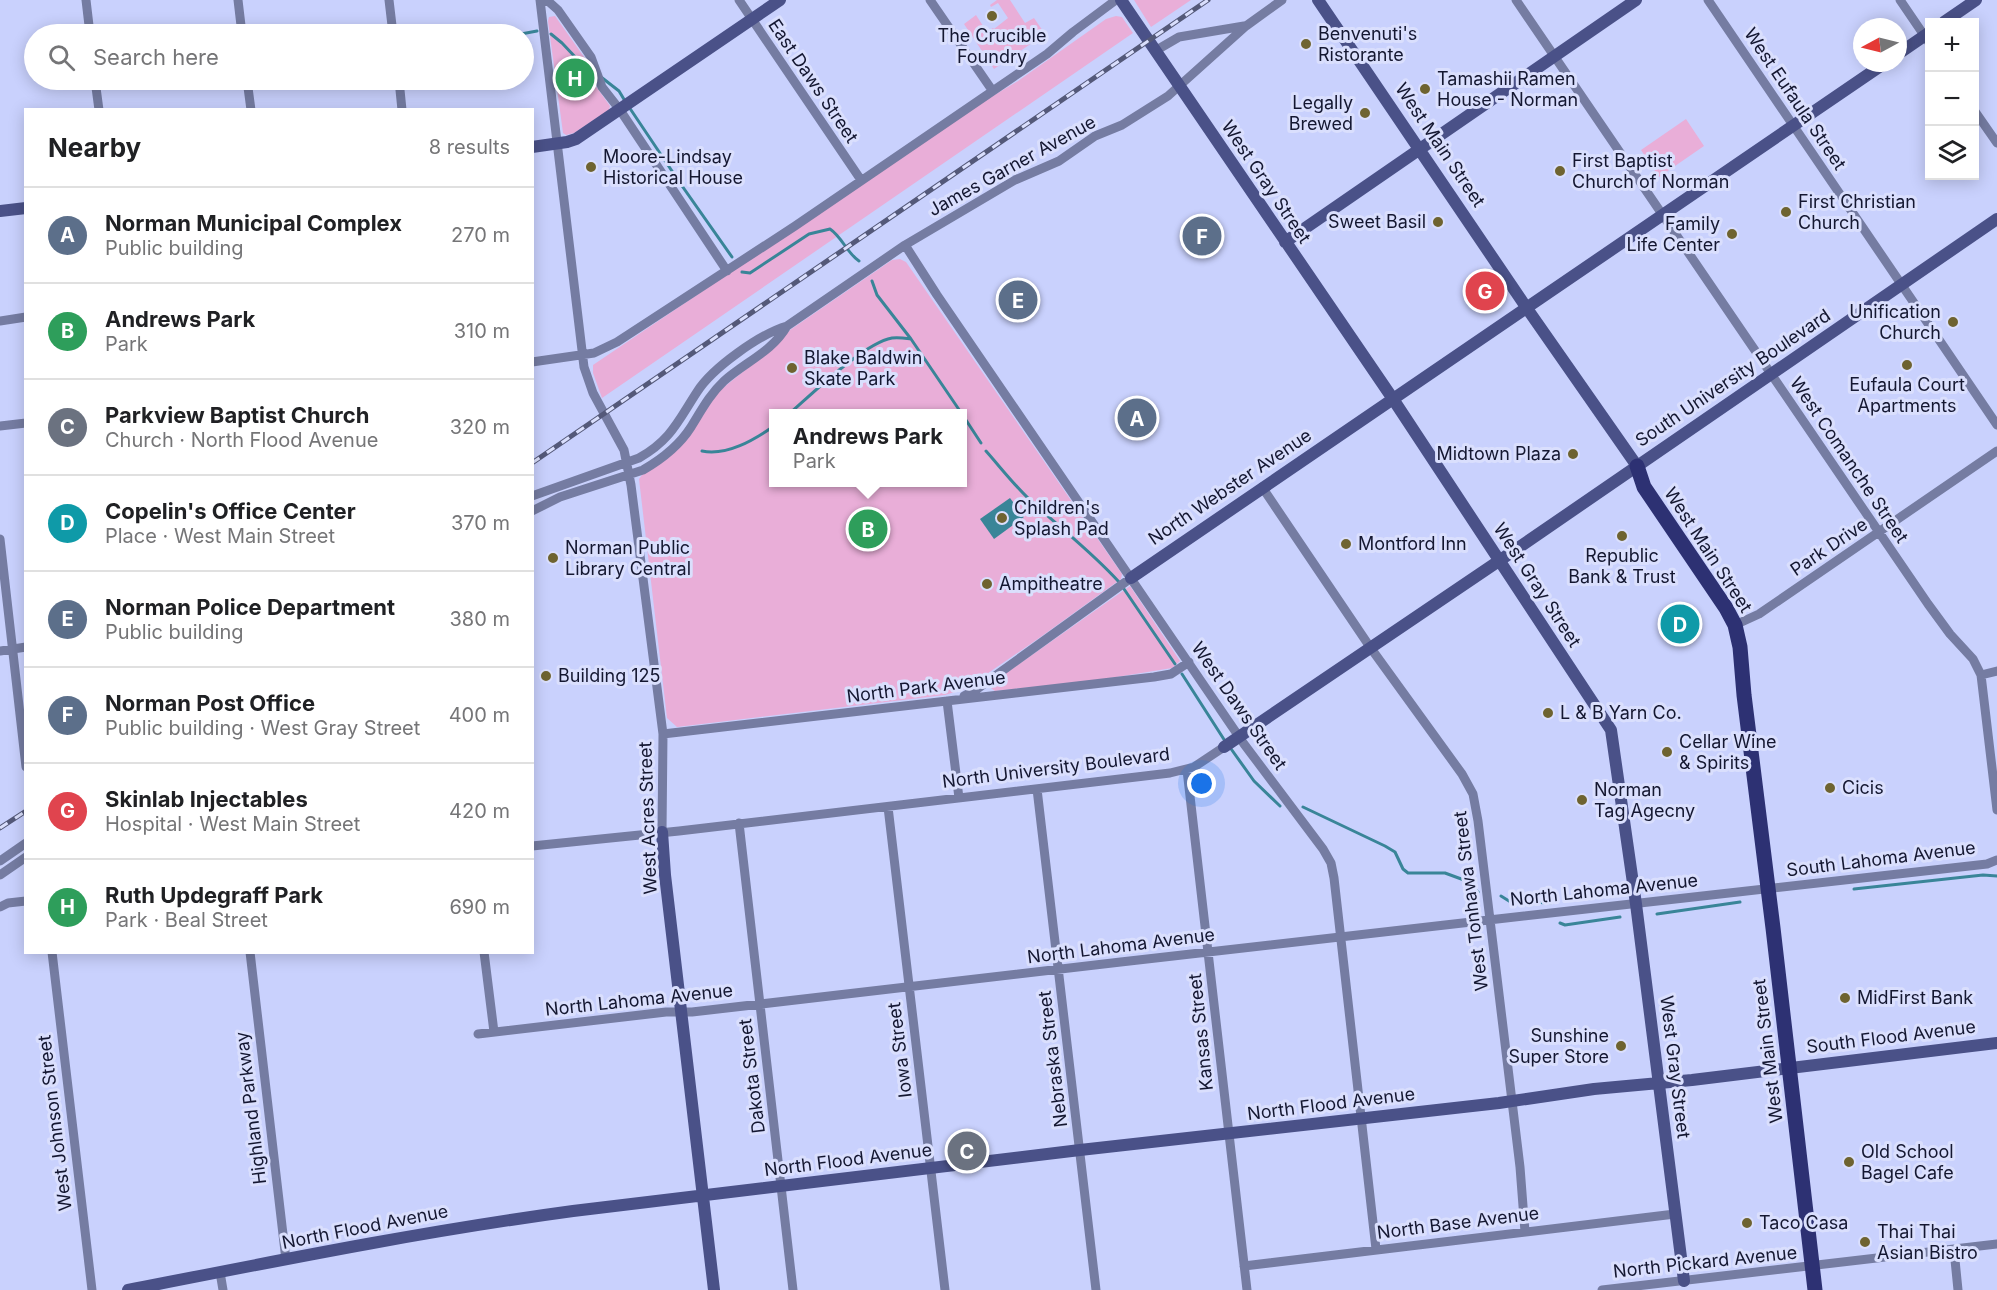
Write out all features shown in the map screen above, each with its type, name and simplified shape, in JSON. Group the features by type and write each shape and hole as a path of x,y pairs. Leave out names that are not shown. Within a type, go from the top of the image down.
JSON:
{"main road":[{"name":"West Main Street","path":"1637,466 1644,487 1735,625 1740,647 1744,699 1815,1290"}],"street":[{"path":"86,0 89,24"},
{"path":"238,0 241,24"},
{"path":"389,0 392,24"},
{"path":"541,0 549,2 558,10 591,57 602,87 626,106 727,271"},
{"name":"West Acres Street","path":"541,0 582,355 593,393 617,436 629,475 663,734 662,832 665,875 714,1290"},
{"name":"East Daws Street","path":"739,0 861,180"},
{"path":"534,147 576,139 780,0"},
{"path":"930,0 992,90"},
{"path":"534,362 594,353 617,342 727,271 1047,54 1116,0"},
{"name":"West Gray Street","path":"1121,0 1393,399 1611,730 1636,904 1684,1281"},
{"name":"James Garner Avenue","path":"534,494 627,463 651,452 678,425 696,392 713,372 767,334 787,326 905,245 1015,180 1059,161 1095,136 1122,125 1179,87 1246,26 1282,0"},
{"name":"West Main Street","path":"1318,0 1637,466"},
{"name":"West Comanche Street","path":"1516,0 1879,533 1950,634 1973,659 1981,675 1997,810"},
{"path":"1286,242 1636,0"},
{"name":"West Eufaula Street","path":"1708,0 1997,425"},
{"path":"1899,0 1925,33"},
{"path":"1950,18 1976,0"},
{"name":"James Garner Avenue","path":"1155,51 1179,37 1246,26"},
{"path":"1907,49 1925,39"},
{"name":"North Webster Avenue","path":"952,700 977,689 1262,487 1872,72"},
{"path":"96,90 99,108"},
{"path":"248,90 251,108"},
{"path":"400,90 402,108"},
{"path":"1979,117 1997,143"},
{"path":"0,211 24,208"},
{"name":"South University Boulevard","path":"1637,466 1997,219"},
{"name":"West Daws Street","path":"905,245 988,371 1189,663 1232,741 1327,855 1334,878 1376,1249"},
{"path":"0,321 24,317"},
{"name":"James Garner Avenue","path":"534,510 560,497 649,467 667,454 690,428 713,393 774,343 787,326"},
{"path":"0,426 24,423"},
{"name":"Park Drive","path":"1735,625 1759,614 1997,451"},
{"name":"North University Boulevard","path":"534,846 888,807 1187,770 1206,760 1637,466"},
{"name":"West Tonhawa Street","path":"1262,487 1370,647 1462,774 1473,794 1520,1167 1525,1232"},
{"path":"0,539 24,749"},
{"path":"0,651 24,647"},
{"name":"North Park Avenue","path":"663,734 1154,677 1171,674 1189,663"},
{"path":"1981,675 1997,671"},
{"path":"952,700 959,798"},
{"name":"Kansas Street","path":"1187,770 1247,1290"},
{"name":"Nebraska Street","path":"1037,789 1096,1290"},
{"name":"Iowa Street","path":"888,807 945,1290"},
{"name":"Dakota Street","path":"739,823 793,1290"},
{"path":"0,861 24,844"},
{"path":"0,875 24,858"},
{"name":"South Lahoma Avenue","path":"1768,889 1988,864 1997,860"},
{"name":"North Lahoma Avenue","path":"478,1034 666,1012 910,988 1768,889"},
{"path":"0,907 8,903 24,901"},
{"name":"West Johnson Street","path":"52,954 92,1290"},
{"name":"Highland Parkway","path":"249,954 286,1260"},
{"path":"484,954 494,1032"},
{"name":"South Flood Avenue","path":"1790,1067 1997,1043"},
{"name":"North Flood Avenue","path":"128,1290 513,1219 1790,1067"},
{"name":"North Base Avenue","path":"1244,1266 1675,1214"},
{"name":"North Pickard Avenue","path":"1602,1290 1997,1244"},
{"path":"1954,1250 1958,1290"},
{"path":"220,1272 223,1290"}],"shaded area":[{"path":"997,0 1010,0 1025,23 1034,18 1045,34 994,69 964,24 976,15 987,32 994,29 1008,18 998,3 991,7 990,5"},
{"path":"1134,0 1191,0 1151,27"},
{"path":"555,16 594,71 595,85 610,106 609,110 574,133 566,135 563,133 548,21 549,17"},
{"path":"1122,17 1133,33 602,398 593,373 593,365 986,100 1018,81 1106,19"},
{"path":"1686,119 1704,146 1659,177 1641,150"},
{"path":"900,259 906,262 1122,574 1121,579 965,689 945,695 677,727 667,718 639,479 654,468 718,392 776,345 790,330 892,260"},
{"name":"Children's Splash Pad","path":"1010,498 1024,517 994,539 980,519"},
{"path":"1130,586 1180,661 1172,668 1098,680 995,691 988,686"}],"waterway":[{"path":"551,34 594,77"},
{"path":"601,77 619,91 625,101"},
{"path":"629,107 732,257"},
{"path":"742,272 750,273 809,234 830,229 859,261"},
{"path":"872,281 877,295 911,339 959,409"},
{"path":"795,409 867,349 892,338 911,339"},
{"path":"967,422 981,443"},
{"path":"702,451 721,451 740,446 769,429"},
{"path":"986,451 1024,494 1119,582"},
{"path":"1124,589 1175,664"},
{"path":"1182,674 1225,741"},
{"path":"1229,746 1254,781 1280,806"},
{"path":"1303,807 1395,852 1403,869 1408,873 1445,873 1464,880 1478,892"},
{"path":"1854,889 1983,875 1997,876"},
{"path":"1501,896 1509,901 1551,903"},
{"path":"1657,914 1740,902"},
{"path":"1560,923 1565,925 1620,917"}],"railway":[{"path":"534,462 1208,0"},
{"path":"0,828 24,812"}],"place":[{"name":"The Crucible Foundry","path":"992,16"},
{"name":"Benvenuti's Ristorante","path":"1306,44"},
{"name":"Ruth Updegraff Park","path":"575,78"},
{"name":"Tamashii Ramen House - Norman","path":"1425,89"},
{"name":"Legally Brewed","path":"1365,113"},
{"name":"Moore-Lindsay Historical House","path":"591,167"},
{"name":"First Baptist Church of Norman","path":"1560,171"},
{"name":"First Christian Church","path":"1786,212"},
{"name":"Sweet Basil","path":"1438,222"},
{"name":"Family Life Center","path":"1732,234"},
{"name":"Norman Post Office","path":"1202,236"},
{"name":"Skinlab Injectables","path":"1485,291"},
{"name":"Norman Police Department","path":"1018,300"},
{"name":"Unification Church","path":"1953,322"},
{"name":"Eufaula Court Apartments","path":"1907,365"},
{"name":"Blake Baldwin Skate Park","path":"792,368"},
{"name":"Norman Municipal Complex","path":"1137,418"},
{"name":"Midtown Plaza","path":"1573,454"},
{"name":"Children's Splash Pad","path":"1002,518"},
{"name":"Andrews Park","path":"868,529"},
{"name":"Republic Bank & Trust","path":"1622,536"},
{"name":"Montford Inn","path":"1346,544"},
{"name":"Norman Public Library Central","path":"553,558"},
{"name":"Ampitheatre","path":"987,584"},
{"name":"Copelin's Office Center","path":"1680,624"},
{"name":"Building 125","path":"546,676"},
{"name":"L & B Yarn Co.","path":"1548,713"},
{"name":"Cellar Wine & Spirits","path":"1667,752"},
{"name":"Cicis","path":"1830,788"},
{"name":"Norman Tag Agecny","path":"1582,800"},
{"name":"MidFirst Bank","path":"1845,998"},
{"name":"Sunshine Super Store","path":"1621,1046"},
{"name":"Parkview Baptist Church","path":"967,1151"},
{"name":"Old School Bagel Cafe","path":"1849,1162"},
{"name":"Taco Casa","path":"1747,1223"},
{"name":"Thai Thai Asian Bistro","path":"1865,1242"}]}
